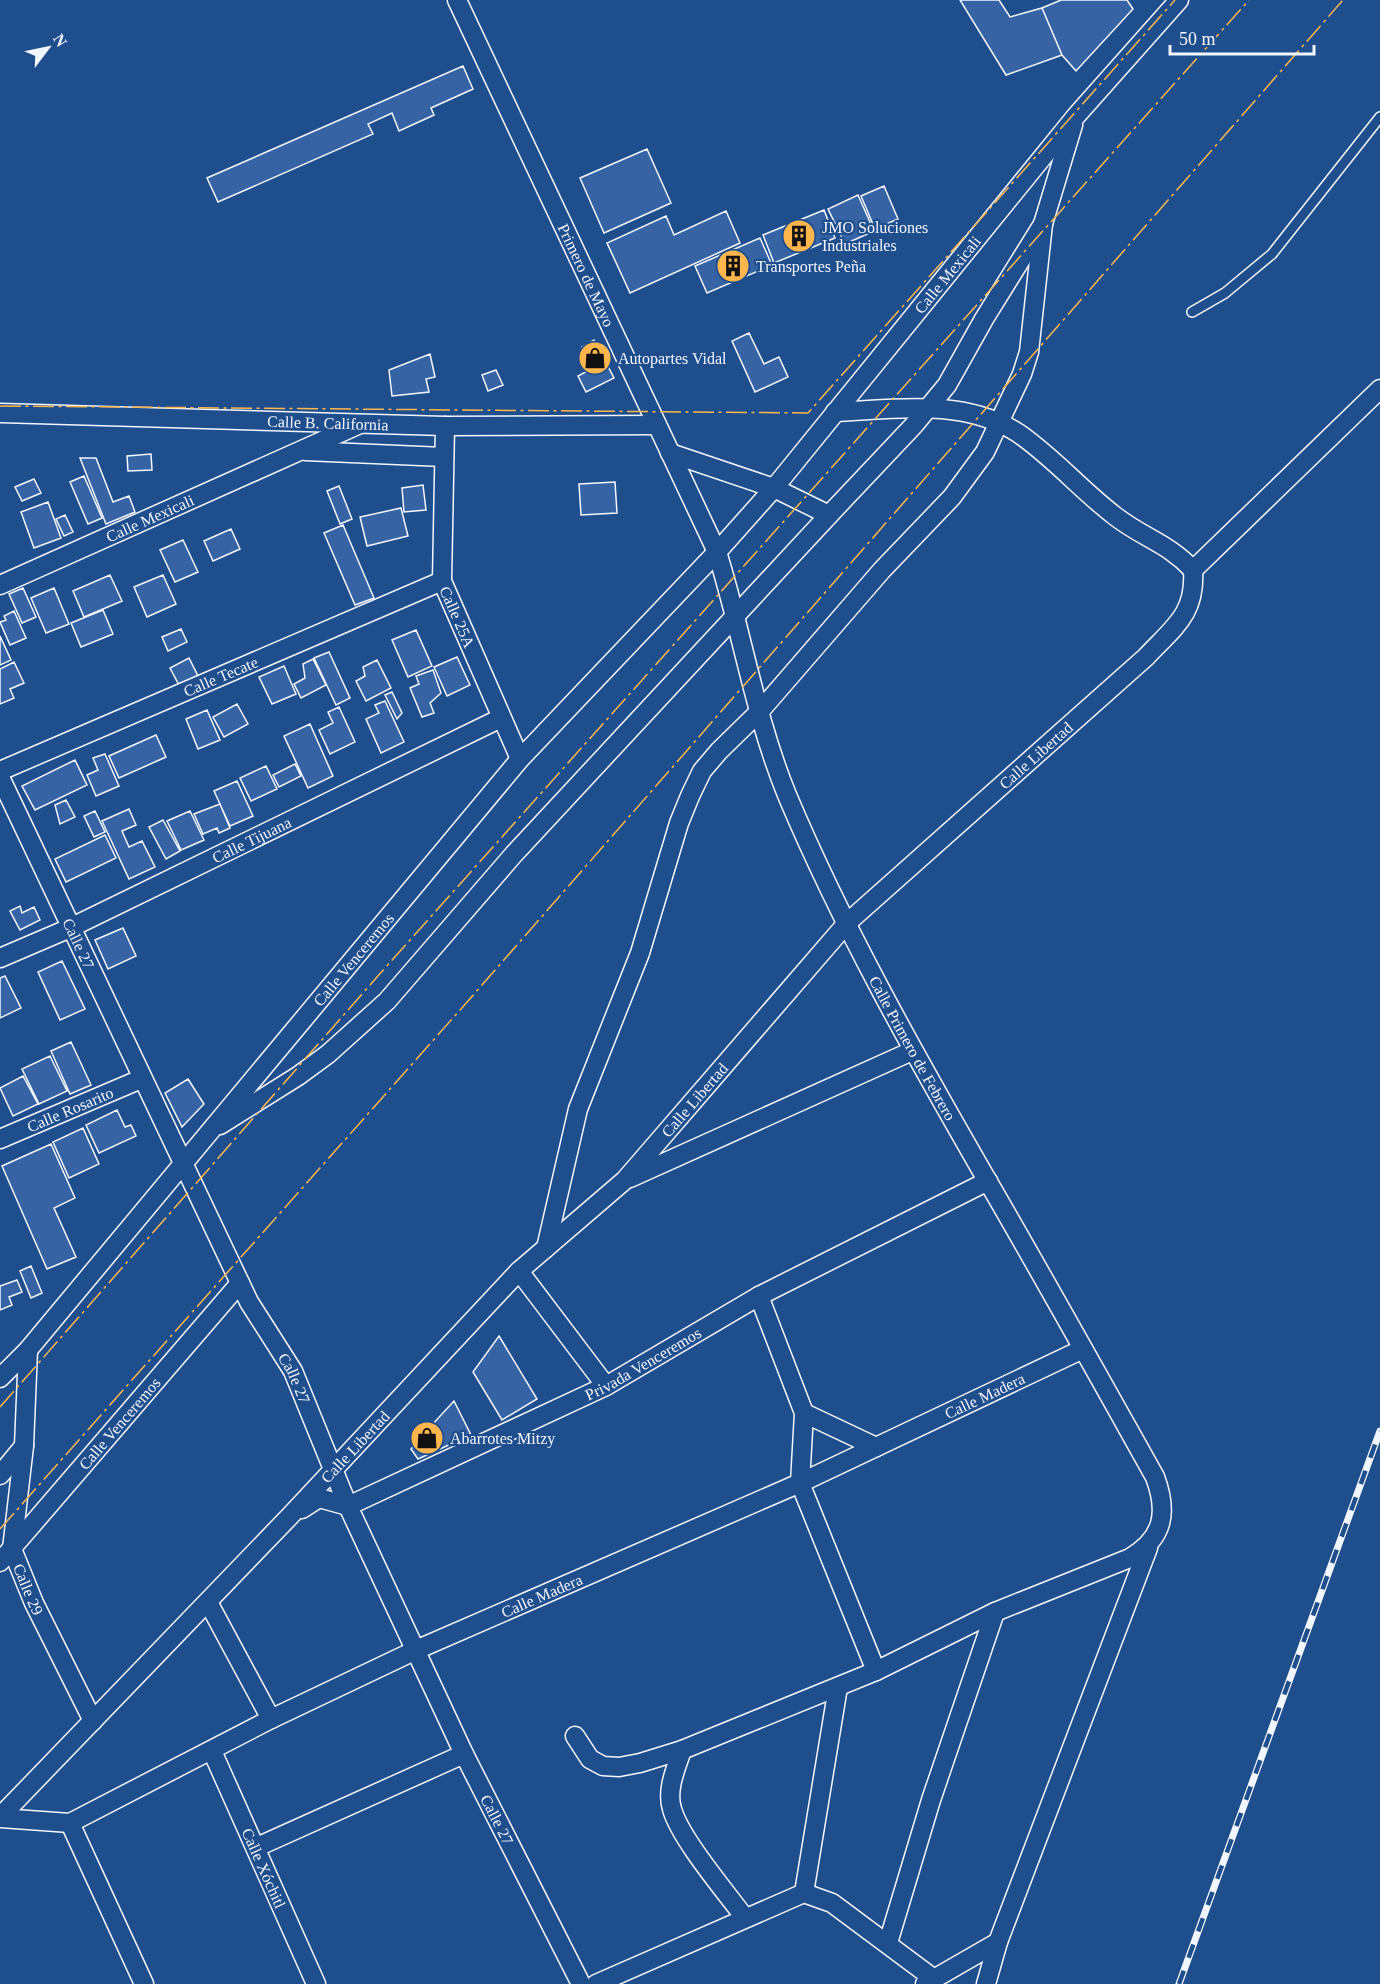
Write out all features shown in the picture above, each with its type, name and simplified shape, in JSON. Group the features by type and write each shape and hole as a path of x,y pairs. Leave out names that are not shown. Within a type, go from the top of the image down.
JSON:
{"street":[{"name":"Primero de Mayo","path":"457,0 717,552"},
{"name":"Calle Mexicali","path":"717,552 774,488 1076,116 1179,0"},
{"path":"546,1248 578,1109 640,953 679,823 702,771 737,732 760,711 882,570 952,497 969,476 1000,423 1022,375 1029,352 1044,225 1076,116"},
{"path":"206,1135 328,1054 387,1001 514,854 929,407 947,385 990,309 1044,225"},
{"path":"835,412 929,407 1000,423 1040,450 1115,516 1135,530 1164,543 1193,570 1263,499 1380,388"},
{"name":"Calle B. California","path":"0,413 445,426 657,425"},
{"name":"Calle Mexicali","path":"0,585 364,422"},
{"name":"Calle 25A","path":"445,426 442,581 520,759"},
{"name":"Calle Mexicali","path":"300,451 444,457"},
{"path":"670,453 774,488 829,515"},
{"name":"Calle Primero de Febrero","path":"717,552 737,616 760,711 786,792 848,923 912,1051 1155,1477 1162,1497 1162,1518 1157,1533 1148,1548"},
{"name":"Calle Venceremos","path":"0,1378 28,1350 181,1163 520,759 717,552"},
{"name":"Calle Libertad","path":"0,1817 290,1516 519,1271 626,1180 848,923 1146,657 1189,608 1195,592 1193,570"},
{"name":"Calle Tecate","path":"0,771 442,581"},
{"name":"Calle Tijuana","path":"0,958 70,928 501,717"},
{"name":"Calle 27","path":"0,777 141,1079 256,1316 293,1371 348,1506 464,1754 581,1984"},
{"path":"626,1180 912,1051"},
{"name":"Calle Rosarito","path":"0,1139 141,1079"},
{"name":"Privada Venceremos","path":"348,1506 606,1386 759,1296 988,1181"},
{"path":"519,1271 606,1386"},
{"name":"Calle Venceremos","path":"6,1556 240,1283"},
{"path":"759,1296 804,1413 800,1483 876,1671"},
{"name":"Calle Madera","path":"70,1823 271,1719 417,1650 800,1483 1083,1349"},
{"name":"Calle 29","path":"28,1350 24,1446 6,1556 34,1602 93,1721"},
{"path":"804,1413 876,1447"},
{"path":"0,1475 24,1446"},
{"path":"290,1516 319,1498 348,1506"},
{"path":"575,1736 590,1759 603,1766 619,1767 640,1763 682,1750 876,1671 995,1612 1130,1558 1148,1548"},
{"path":"986,1984 998,1942 1148,1548"},
{"path":"208,1602 271,1719"},
{"path":"888,1943 931,1800 995,1612"},
{"path":"804,1893 838,1687"},
{"path":"682,1750 670,1792 671,1808 681,1829 745,1918"},
{"name":"Calle Xóchitl","path":"212,1751 257,1847 316,1984"},
{"path":"257,1847 464,1754"},
{"path":"0,1817 70,1823 144,1984"},
{"path":"596,1984 804,1893 832,1904 888,1943 929,1982 998,1942"}],"lane":[{"path":"1192,312 1234,287 1272,254 1380,117"}],"building":[{"path":"960,0 999,0 1010,17 1042,8 1062,55 1006,75"},
{"path":"1061,0 1127,0 1133,9 1076,71 1062,55 1042,8"},
{"path":"463,66 473,89 431,108 434,115 399,131 392,113 368,124 373,134 218,202 207,178"},
{"path":"647,149 671,203 604,233 580,178"},
{"path":"884,186 898,219 875,229 861,196"},
{"path":"858,195 874,231 845,244 828,209"},
{"name":"JMO Soluciones Industriales","path":"824,210 835,238 774,263 763,235"},
{"path":"726,211 740,243 630,293 607,243 666,216 674,235"},
{"name":"Transportes Peña","path":"760,238 772,265 707,293 695,266"},
{"path":"749,333 764,364 779,357 788,377 755,392 732,341"},
{"name":"Autopartes Vidal","path":"594,340 614,378 586,392 578,376 593,368 582,347"},
{"path":"430,354 435,377 426,379 429,392 392,396 389,370"},
{"path":"496,370 503,385 488,391 482,375"},
{"path":"151,454 152,470 128,471 127,456"},
{"path":"80,458 96,458 113,502 129,496 135,512 106,524"},
{"path":"84,476 102,518 88,524 70,482"},
{"path":"34,479 41,493 22,501 15,487"},
{"path":"615,482 617,513 581,515 579,484"},
{"path":"423,485 426,510 404,512 402,488"},
{"path":"339,486 352,519 340,524 327,491"},
{"path":"48,502 61,538 34,548 21,512"},
{"path":"401,508 408,536 367,546 360,517"},
{"path":"65,515 73,532 64,536 56,519"},
{"path":"343,525 374,598 355,605 324,533"},
{"path":"231,529 240,549 213,561 204,541"},
{"path":"183,540 198,572 175,582 160,550"},
{"path":"110,575 122,601 84,617 73,591"},
{"path":"163,575 176,604 147,617 134,587"},
{"path":"23,588 36,617 22,623 9,594"},
{"path":"54,588 69,624 46,633 31,598"},
{"path":"103,610 113,634 81,647 71,623"},
{"path":"14,611 26,638 10,645 0,622 6,620 4,616"},
{"path":"181,629 187,642 168,651 162,637"},
{"path":"416,630 432,666 408,677 392,640"},
{"path":"0,636 11,660 0,665"},
{"path":"329,652 350,698 336,705 314,658"},
{"path":"457,657 470,685 447,696 434,667"},
{"path":"189,658 198,676 179,685 170,668"},
{"path":"313,659 326,685 301,698 294,684 305,678 303,664"},
{"path":"377,660 391,688 366,701 356,681 365,676 363,667"},
{"path":"14,662 24,683 10,689 14,698 0,704 0,669"},
{"path":"284,666 296,694 272,704 259,677"},
{"path":"433,670 441,693 430,703 434,713 422,717 410,688 419,684 416,676"},
{"path":"392,692 402,713 397,719 385,695"},
{"path":"385,701 404,742 381,753 366,719 379,713 375,705"},
{"path":"237,704 248,724 224,737 213,717"},
{"path":"339,707 355,742 330,754 319,730 333,723 328,712"},
{"path":"207,710 220,740 198,749 186,719"},
{"path":"310,724 333,776 308,788 284,736"},
{"path":"156,735 166,757 119,778 109,756"},
{"path":"105,754 119,786 96,796 87,775 98,770 93,758"},
{"path":"75,760 87,785 35,810 22,786"},
{"path":"295,764 301,776 279,787 273,775"},
{"path":"266,766 277,789 251,801 240,778"},
{"path":"237,781 253,816 230,826 214,791"},
{"path":"66,800 75,817 60,824 55,805"},
{"path":"220,804 230,828 219,833 217,828 203,834 194,814"},
{"path":"129,809 136,825 122,831 129,847 142,841 155,867 129,879 102,821"},
{"path":"95,811 105,832 94,837 84,816"},
{"path":"190,811 204,840 181,850 167,821"},
{"path":"163,820 180,851 166,859 149,827"},
{"path":"105,835 116,858 66,882 55,859"},
{"path":"20,906 22,913 34,907 40,920 20,930 10,911"},
{"path":"123,928 136,956 108,969 95,940"},
{"path":"62,961 85,1009 60,1020 38,972"},
{"path":"5,976 21,1008 0,1018 0,978"},
{"path":"71,1042 91,1085 70,1094 51,1051"},
{"path":"50,1056 67,1091 39,1104 22,1069"},
{"path":"23,1076 38,1104 13,1116 0,1088"},
{"path":"188,1079 204,1104 182,1127 165,1093"},
{"path":"117,1110 125,1127 131,1125 136,1136 99,1153 86,1125"},
{"path":"83,1128 99,1164 69,1178 53,1142"},
{"path":"51,1144 75,1198 54,1208 76,1257 47,1269 2,1166"},
{"path":"31,1266 42,1293 31,1298 20,1271"},
{"path":"17,1280 22,1292 9,1297 12,1305 0,1310 0,1286"},
{"path":"499,1336 537,1399 502,1420 473,1372"},
{"path":"454,1401 471,1435 440,1449 429,1428"},
{"name":"Abarrotes Mitzy","path":"429,1428 440,1449 418,1459 411,1449"}],"railway":[{"path":"1179,1984 1380,1431"}],"power":[{"path":"0,406 808,413 1175,0"},
{"path":"0,1407 377,977 1249,0"},
{"path":"0,1529 468,1001 1343,0"}],"place":[{"name":"JMO Soluciones Industriales","path":"799,236"},
{"name":"Transportes Peña","path":"733,266"},
{"name":"Autopartes Vidal","path":"595,358"},
{"name":"Abarrotes Mitzy","path":"427,1438"}]}
